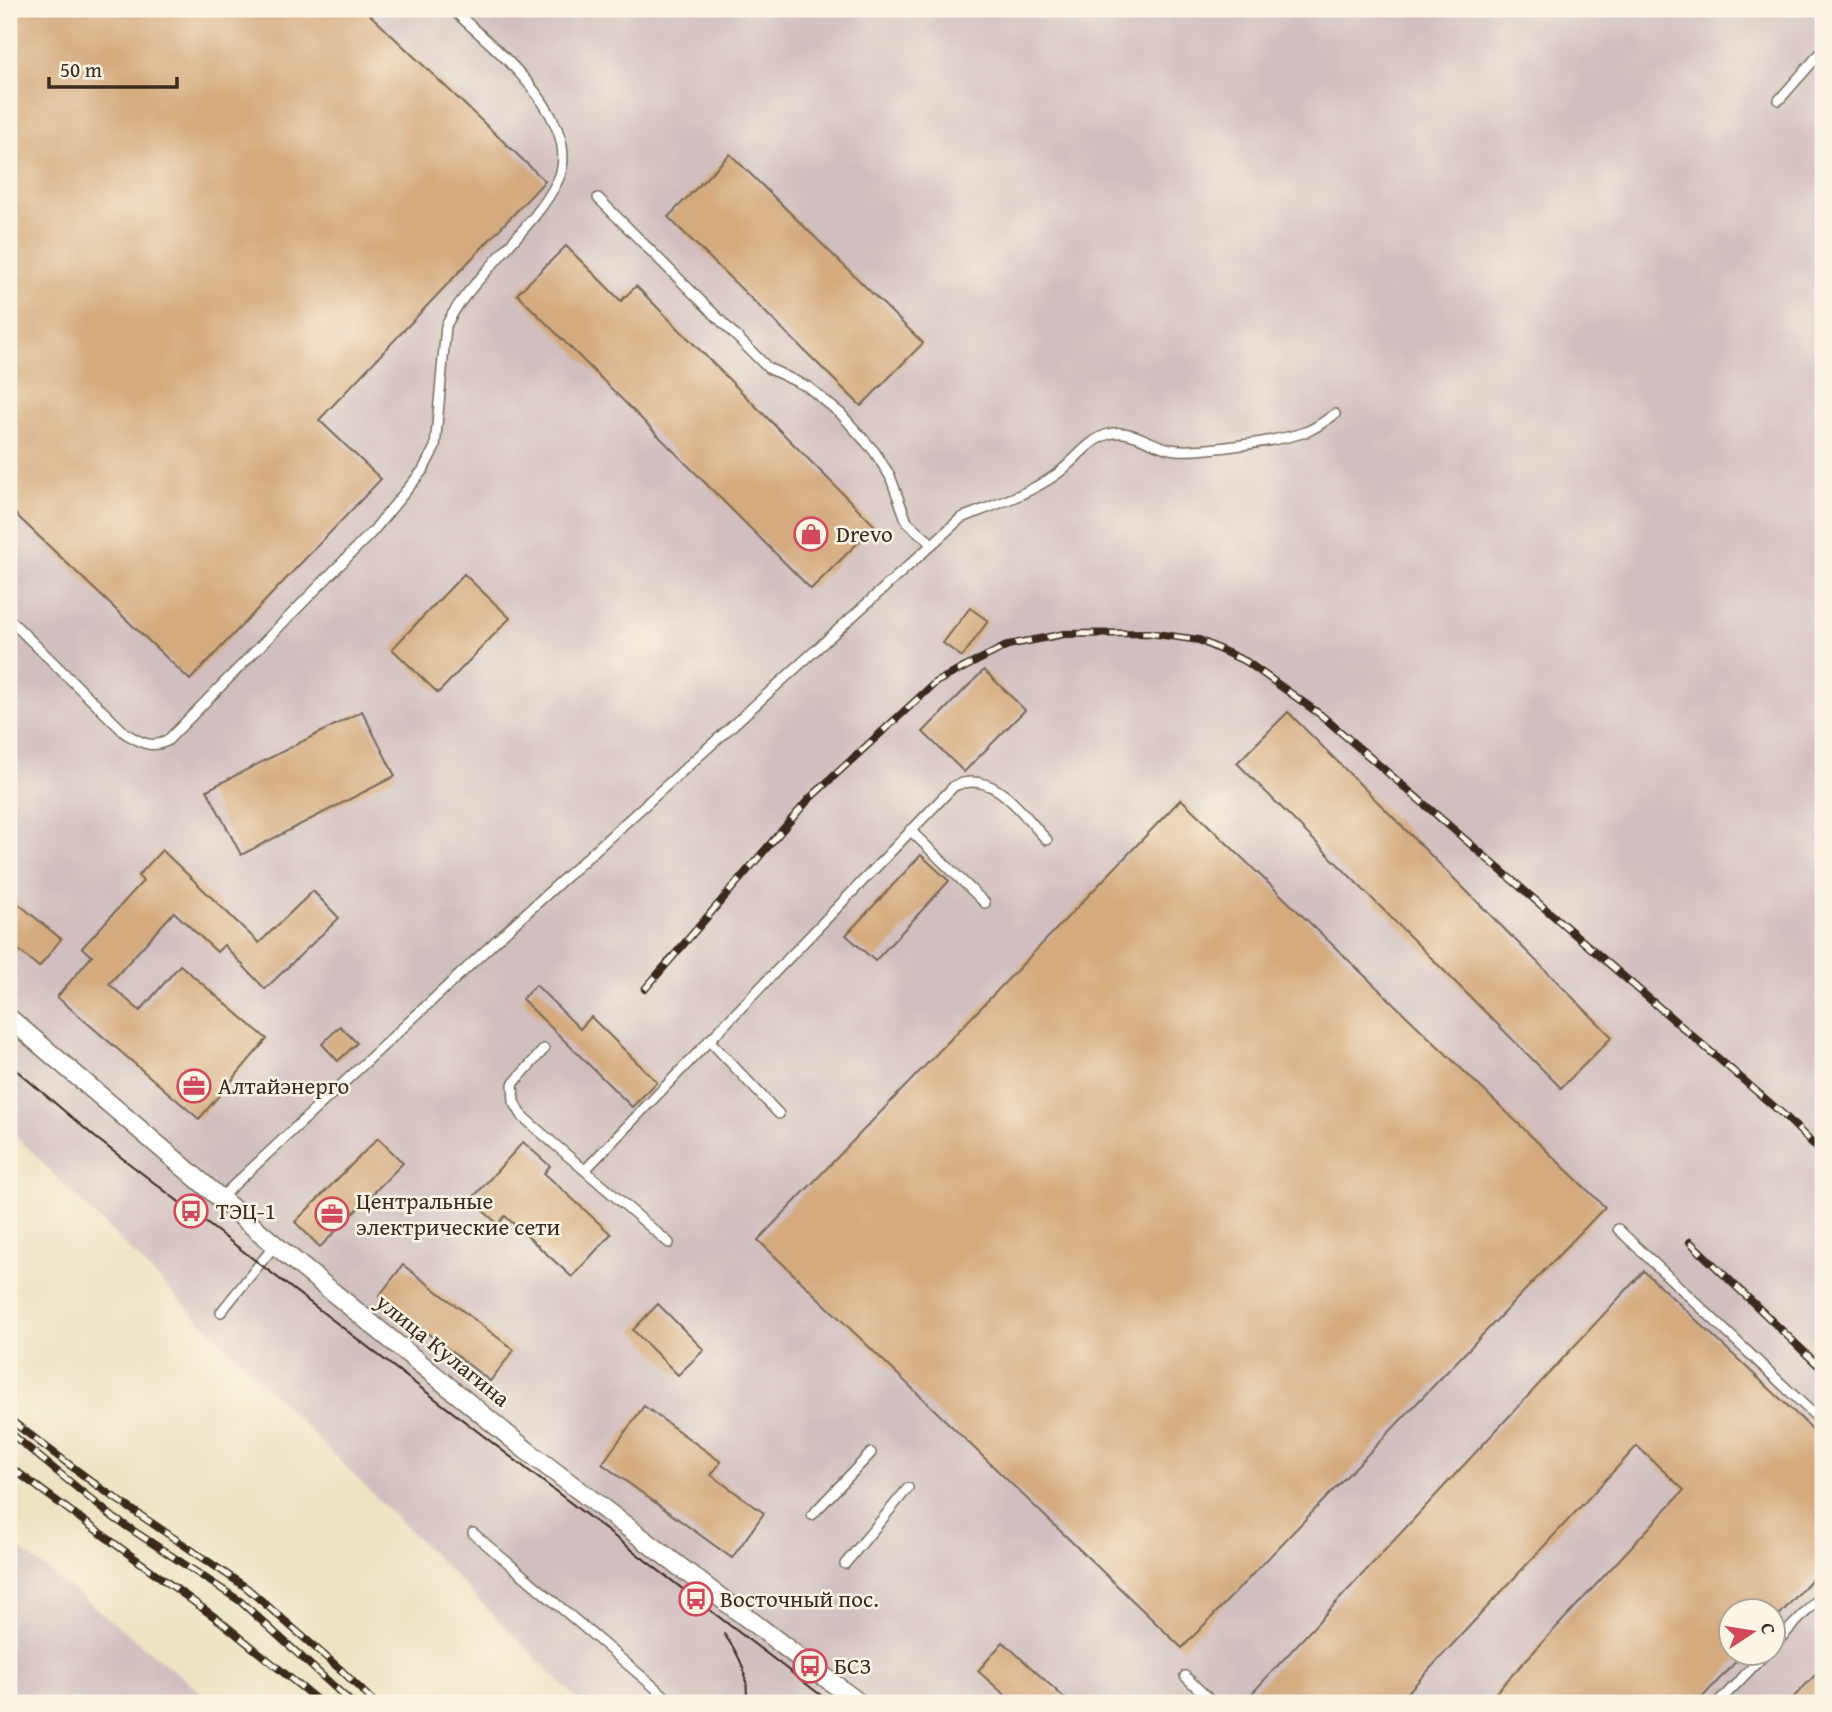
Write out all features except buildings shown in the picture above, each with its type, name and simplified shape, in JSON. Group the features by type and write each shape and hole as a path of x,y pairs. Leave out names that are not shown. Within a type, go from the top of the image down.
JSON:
{"street":[{"name":"улица Кулагина","path":"9,1018 275,1245 526,1450 859,1703"}],"lane":[{"path":"9,618 125,733 143,744 157,746 167,741 374,530 423,470 435,447 446,326 453,312 511,243 557,182 563,164 557,131 545,105 521,74 452,9"},
{"path":"1779,100 1823,50"},
{"path":"598,198 768,368 808,387 841,414 874,451 890,476 906,522 932,544"},
{"path":"220,1198 524,915 961,518 1021,495 1055,476 1094,442 1108,434 1126,433 1173,450 1191,449 1294,435 1318,426 1335,414"},
{"path":"585,1170 954,786 975,780 995,787 1047,839"},
{"path":"909,830 985,903"},
{"path":"709,1040 779,1114"},
{"path":"544,1049 513,1084 514,1102 523,1118 669,1243"},
{"path":"1618,1229 1823,1423"},
{"path":"221,1312 275,1245"},
{"path":"812,1515 871,1452"},
{"path":"845,1564 908,1488"},
{"path":"473,1533 673,1703"},
{"path":"1786,1633 1823,1594"},
{"path":"1718,1703 1754,1666"},
{"path":"1185,1676 1213,1703"}],"shaded area":[{"path":"9,9 1823,9 1823,1703 581,1703 9,1129"},
{"path":"9,1540 215,1703 9,1703"}],"tram line":[{"path":"9,1064 96,1138 831,1703"},
{"path":"724,1634 735,1650 745,1675 746,1703"}],"railway":[{"path":"645,989 809,799 936,682 1008,645 1064,634 1149,633 1199,640 1247,662 1321,715 1785,1116 1823,1154"},
{"path":"1690,1242 1823,1370"},
{"path":"9,1419 99,1487 247,1588 375,1703"},
{"path":"9,1432 114,1518 240,1601 352,1703"},
{"path":"9,1466 220,1621 321,1703"}],"place":[{"name":"Drevo","path":"811,534"},
{"name":"Алтайэнерго","path":"194,1086"},
{"name":"ТЭЦ-1","path":"191,1211"},
{"name":"Центральные электрические сети","path":"332,1214"},
{"name":"Восточный пос.","path":"696,1599"},
{"name":"БСЗ","path":"810,1666"}]}
